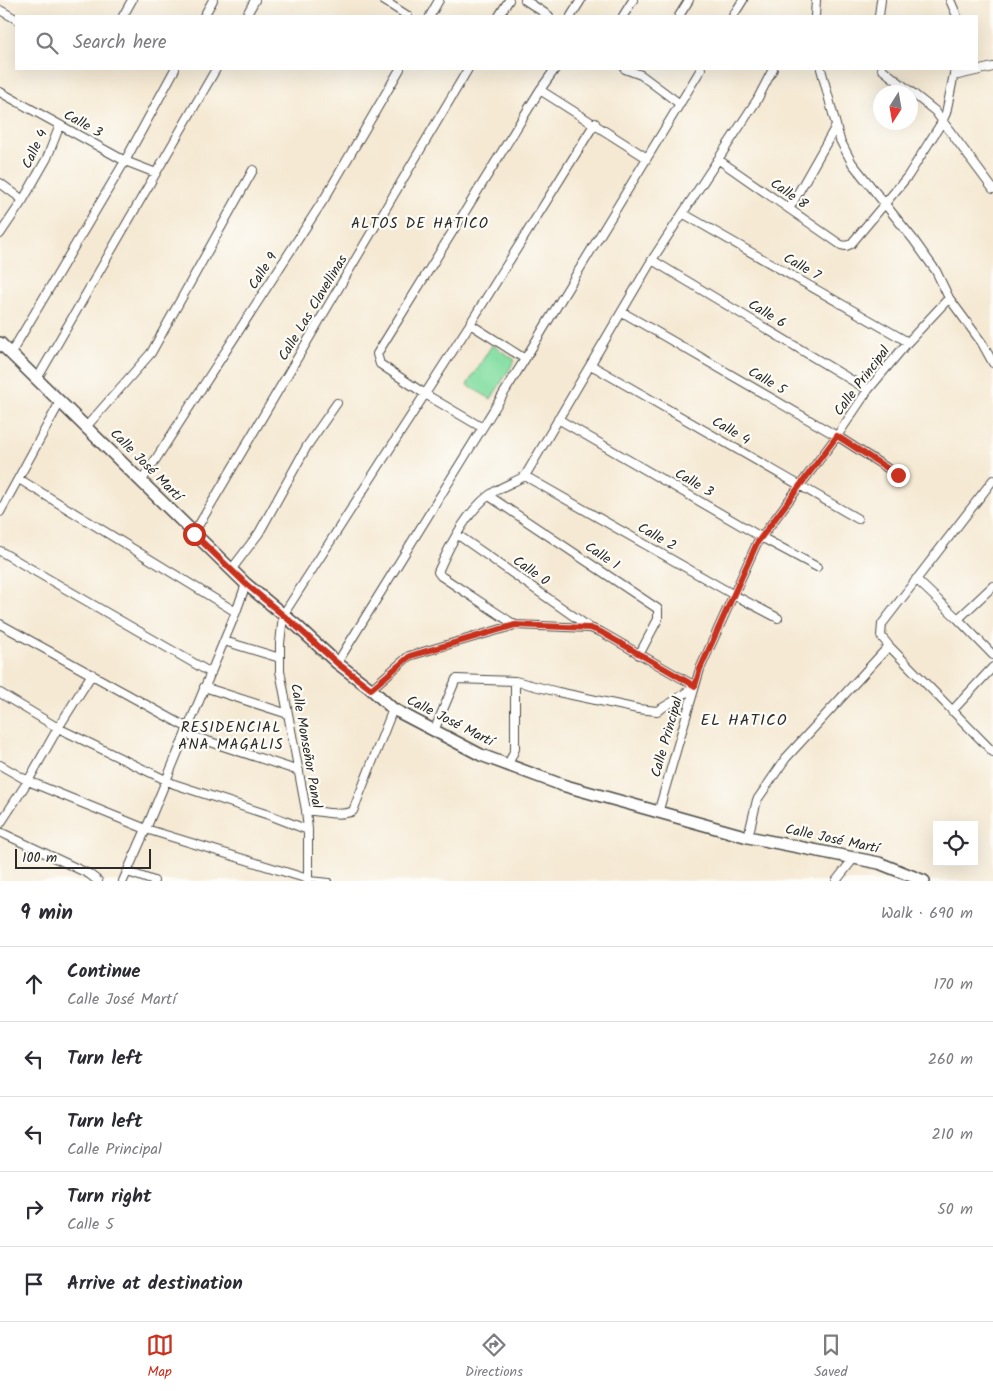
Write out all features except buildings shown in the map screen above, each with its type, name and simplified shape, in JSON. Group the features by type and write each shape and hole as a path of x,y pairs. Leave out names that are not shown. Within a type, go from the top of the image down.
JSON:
{"main road":[{"name":"Calle José Martí","path":"0,343 246,584 393,709 481,755 562,785 748,837 879,863 924,881"}],"street":[{"path":"124,15 132,0"},
{"path":"205,15 213,0"},
{"path":"247,15 255,0"},
{"path":"383,0 406,15"},
{"path":"431,15 439,0"},
{"path":"501,15 509,0"},
{"path":"525,0 548,15"},
{"path":"571,15 580,0"},
{"path":"624,15 633,0"},
{"path":"680,15 689,0"},
{"path":"734,15 743,0"},
{"path":"814,15 816,0"},
{"path":"879,15 882,0"},
{"path":"950,0 957,15"},
{"path":"0,10 15,18"},
{"path":"978,69 993,67"},
{"path":"11,353 125,161 174,70"},
{"path":"37,379 215,70"},
{"name":"Calle 9","path":"141,482 326,196 399,70"},
{"name":"Calle Las Clavellinas","path":"194,534 467,70"},
{"path":"481,427 425,394 380,364 378,354 540,90 554,70"},
{"path":"337,663 700,70"},
{"path":"515,625 441,576 438,572 468,516 489,496 525,476 652,260 719,160 757,100 772,70"},
{"path":"821,70 840,140 852,163 913,239 936,272 949,298 982,343 993,363"},
{"path":"883,70 935,111 993,189"},
{"path":"884,204 908,176 942,122 955,73 974,70"},
{"path":"643,72 680,104"},
{"path":"540,90 595,123 647,158"},
{"name":"Calle 3","path":"0,92 125,161 156,173"},
{"path":"283,615 470,324 595,123"},
{"name":"Calle 4","path":"0,234 23,200 47,158 60,125"},
{"path":"789,209 836,126"},
{"name":"Calle 8","path":"719,160 841,245 851,244 884,204"},
{"path":"86,427 151,353 254,170"},
{"path":"0,183 23,200"},
{"name":"Calle 7","path":"684,214 908,342"},
{"name":"Calle 6","path":"652,260 868,390"},
{"name":"Calle Principal","path":"658,813 700,669 757,543 837,436 868,390 908,342 949,298"},
{"name":"Calle 5","path":"622,312 837,436 898,475"},
{"path":"470,324 525,359"},
{"name":"Calle 4","path":"591,365 858,519"},
{"path":"0,512 60,402"},
{"path":"231,570 259,533 307,446 337,403"},
{"name":"Calle 3","path":"558,419 817,568"},
{"name":"Calle 2","path":"525,476 778,618"},
{"path":"19,479 236,612"},
{"path":"993,480 882,624 881,636 993,752"},
{"name":"Calle 1","path":"489,496 658,609 658,619 639,655"},
{"name":"Calle 0","path":"458,535 590,628"},
{"path":"0,551 211,673"},
{"path":"916,579 993,655"},
{"path":"123,881 187,731 246,584"},
{"path":"958,619 993,586"},
{"name":"Calle Monseñor Panal","path":"283,615 280,671 306,810 308,880"},
{"path":"0,624 92,674 187,731 298,771"},
{"path":"371,689 410,656 515,625 590,628 601,632 695,686 674,702 657,711 638,710 515,681 456,678 434,731"},
{"path":"224,641 280,658"},
{"path":"748,837 757,800 786,758 889,646"},
{"path":"952,711 993,667"},
{"path":"0,824 92,674"},
{"path":"508,765 515,749 515,681"},
{"path":"204,687 288,714"},
{"path":"0,693 58,728 174,784 272,816 308,830"},
{"path":"306,810 344,813 353,811 393,709"},
{"path":"0,765 28,781 146,829 308,880"},
{"path":"0,832 89,874 98,881"},
{"path":"836,881 854,858"},
{"path":"128,872 154,881"}],"lane":[{"path":"308,880 329,881"}],"green space":[{"path":"492,345 515,360 491,399 467,385"}],"district":[{"name":"ALTOS DE HATICO","path":"420,224"},
{"name":"EL HATICO","path":"744,720"},
{"name":"RESIDENCIAL ANA MAGALIS","path":"231,736"}],"route":[{"path":"194,534 246,584 337,663 371,689 410,656 515,625 590,628 601,632 695,686 700,669 757,543 837,436 898,475"}]}
